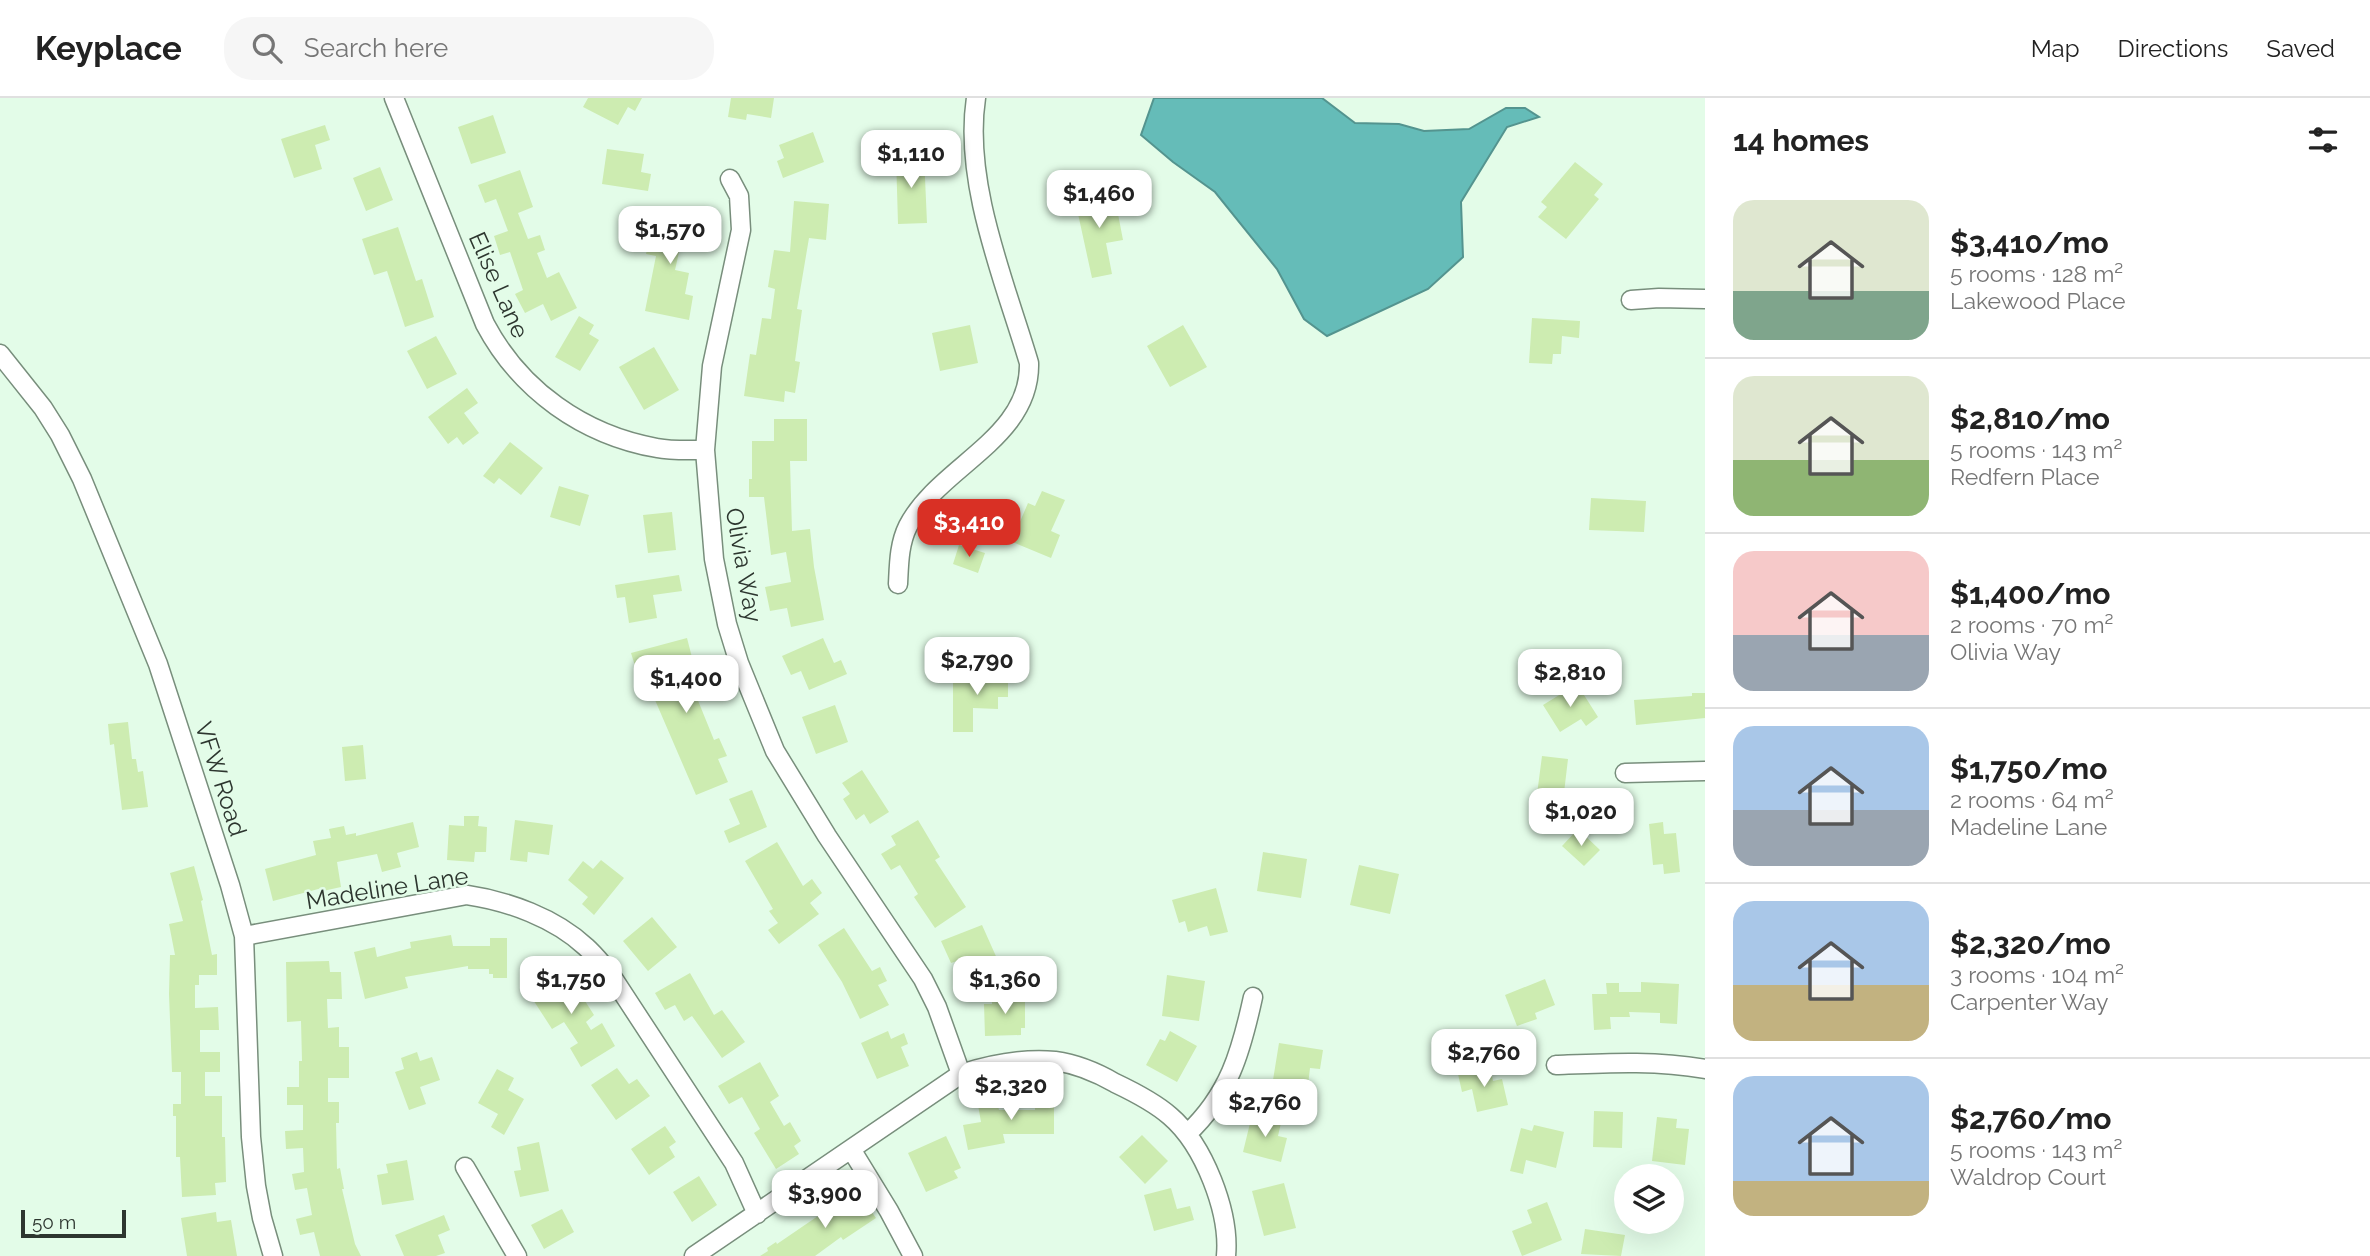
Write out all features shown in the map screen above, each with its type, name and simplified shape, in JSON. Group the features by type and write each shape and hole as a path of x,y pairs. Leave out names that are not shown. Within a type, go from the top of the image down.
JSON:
{"street":[{"name":"Elise Lane","path":"394,98 485,324 512,367 547,400 607,435 659,449 705,450"},
{"path":"898,584 901,545 915,514 925,501 997,435 1018,411 1029,381 1029,363 981,201 975,169 973,136 976,98"},
{"name":"Olivia Way","path":"730,178 739,196 741,230 712,366 705,450 718,585 733,644 775,751 923,979 937,1007 961,1074"},
{"path":"1631,299 1705,299"},
{"name":"VFW Road","path":"0,354 43,408 82,479 158,664 230,885 244,936 251,1137 256,1186 273,1256"},
{"path":"1625,773 1705,771"},
{"name":"Madeline Lane","path":"244,936 467,895 498,899 558,926 586,946 609,972 734,1163 757,1214"},
{"path":"1187,1134 1205,1118 1220,1096 1241,1047 1253,998"},
{"path":"694,1256 961,1074 988,1065 1017,1061 1056,1061 1077,1065 1141,1096 1170,1115 1187,1134 1208,1170 1226,1236 1226,1256"},
{"path":"1556,1065 1638,1061 1705,1069"},
{"path":"850,1149 889,1211 913,1256"},
{"path":"466,1167 517,1256"}],"water":[{"path":"1154,98 1322,98 1355,123 1399,124 1424,131 1469,129 1506,108 1525,108 1539,117 1507,127 1461,202 1463,257 1428,289 1327,336 1304,319 1277,269 1215,192 1141,135"}],"building":[{"path":"588,98 642,98 635,111 628,107 618,125 583,107"},
{"path":"731,98 774,98 771,118 747,114 746,120 728,117"},
{"path":"493,115 506,153 471,164 458,127"},
{"path":"325,125 330,140 315,145 322,169 294,178 281,139"},
{"path":"813,132 824,162 783,178 777,161 784,158 779,145"},
{"path":"607,149 644,154 641,172 651,174 648,191 602,184"},
{"path":"924,155 927,223 898,224 896,156"},
{"path":"1575,162 1603,184 1594,195 1599,199 1566,239 1538,217 1547,207 1541,202"},
{"path":"380,167 393,200 366,211 353,178"},
{"path":"520,170 533,207 518,213 528,239 540,235 545,250 537,253 547,278 559,272 577,308 551,321 543,304 525,313 515,294 523,290 510,252 500,255 494,236 508,231 496,199 485,203 478,185"},
{"path":"1114,193 1123,240 1106,243 1112,274 1092,278 1075,200"},
{"path":"794,201 829,204 826,240 809,238 797,309 802,310 795,361 800,362 795,393 785,391 784,402 744,396 750,354 756,355 762,318 771,319 775,289 768,287 774,250 790,252"},
{"path":"655,213 704,223 700,243 682,239 675,270 689,273 685,294 693,296 689,320 645,311 656,256 646,254"},
{"path":"398,227 416,281 422,279 434,317 405,327 387,271 374,275 362,239"},
{"path":"579,316 594,325 589,334 599,340 580,371 555,357"},
{"path":"1532,318 1580,321 1579,338 1562,336 1561,354 1553,354 1552,364 1529,363"},
{"path":"970,325 978,363 940,371 932,333"},
{"path":"1183,325 1207,367 1170,387 1147,346"},
{"path":"436,336 457,374 427,389 407,351"},
{"path":"654,347 679,390 644,410 619,367"},
{"path":"467,388 478,403 464,413 479,433 463,445 457,437 448,444 428,417"},
{"path":"774,419 807,419 807,461 790,461 792,531 810,529 824,620 791,627 787,608 770,611 765,587 791,582 786,552 771,555 764,497 749,497 752,441 774,441"},
{"path":"510,442 543,468 521,495 499,478 494,484 483,476"},
{"path":"559,486 589,495 580,526 550,517"},
{"path":"1042,491 1065,500 1051,531 1060,535 1051,558 1003,538 1011,520 1019,524 1028,503 1035,506"},
{"path":"1591,498 1646,501 1644,532 1589,530"},
{"path":"672,512 676,550 648,553 643,515"},
{"path":"959,545 985,553 978,573 953,564"},
{"path":"679,575 682,591 653,595 657,618 629,623 625,597 617,598 615,585"},
{"path":"687,638 695,669 686,671 714,740 719,738 727,756 718,759 728,782 696,795 655,700 668,695 659,662 636,669 631,653"},
{"path":"823,638 834,663 841,660 847,674 809,690 801,671 791,675 782,656"},
{"path":"1008,673 1008,697 998,697 998,709 973,708 973,732 953,732 953,683 964,683 964,674"},
{"path":"1577,684 1598,717 1586,726 1581,719 1560,732 1543,705"},
{"path":"1692,693 1705,693 1705,718 1636,725 1634,700 1692,696"},
{"path":"835,705 848,742 816,754 802,717"},
{"path":"128,722 132,759 136,759 138,772 143,771 148,807 122,810 114,744 110,745 108,724"},
{"path":"363,745 366,779 345,781 342,747"},
{"path":"1542,756 1568,759 1564,793 1552,792 1551,804 1536,802"},
{"path":"862,770 889,812 870,824 864,814 856,820 843,799 850,794 842,783"},
{"path":"752,790 767,827 729,843 724,831 740,824 729,799"},
{"path":"464,816 479,816 478,826 487,827 486,852 475,852 474,862 447,860 449,825 464,826"},
{"path":"515,820 553,825 549,855 528,852 527,862 510,860"},
{"path":"918,820 940,857 935,860 966,907 935,928 914,897 918,894 900,865 891,870 881,854 896,845 891,836"},
{"path":"413,822 419,847 397,853 401,867 382,872 377,854 337,862 341,887 323,891 322,888 273,901 265,869 316,855 313,841 331,838 329,829 344,826 346,835 356,833 356,836"},
{"path":"1663,822 1664,834 1676,833 1680,872 1664,874 1663,864 1653,865 1649,824"},
{"path":"1578,829 1600,850 1584,866 1562,846"},
{"path":"777,842 803,886 812,879 822,893 810,903 819,914 779,944 768,930 778,923 769,911 773,909 745,861"},
{"path":"1263,852 1307,859 1301,898 1257,891"},
{"path":"601,860 624,878 594,915 582,904 588,897 568,880 583,861 593,869"},
{"path":"1359,865 1399,874 1390,914 1350,905"},
{"path":"194,866 212,955 217,954 217,975 199,975 199,985 195,985 195,1008 218,1007 219,1030 200,1030 200,1052 220,1052 220,1072 205,1072 205,1096 222,1096 226,1182 215,1183 216,1195 182,1197 180,1157 176,1157 176,1116 173,1116 173,1104 181,1104 181,1072 172,1072 170,955 175,955 169,924 183,921 170,873"},
{"path":"1216,888 1228,932 1210,936 1207,926 1188,932 1185,921 1179,923 1172,900"},
{"path":"652,917 677,947 648,971 623,941"},
{"path":"982,925 999,963 967,976 960,960 951,963 941,941"},
{"path":"844,928 872,971 880,967 887,981 878,985 889,1005 860,1019 842,982 818,945"},
{"path":"451,935 453,946 490,946 490,938 507,938 507,978 493,978 489,969 468,969 468,966 405,977 408,988 365,999 354,952 375,947 377,957 411,948 410,942"},
{"path":"329,961 330,972 341,972 342,999 327,999 328,1028 339,1027 339,1047 349,1047 349,1078 328,1078 328,1102 339,1102 339,1123 336,1123 337,1169 340,1168 342,1189 355,1244 361,1256 320,1256 314,1232 300,1235 296,1219 312,1215 307,1188 295,1190 292,1174 304,1172 303,1148 286,1149 285,1131 303,1130 303,1105 287,1105 287,1087 299,1087 299,1061 302,1061 301,1021 287,1022 286,962"},
{"path":"564,968 594,1015 586,1022 591,1030 602,1023 615,1046 581,1067 570,1048 578,1043 564,1022 552,1029 528,992"},
{"path":"690,973 714,1015 722,1010 745,1042 722,1058 692,1016 684,1021 675,1005 665,1010 655,993"},
{"path":"1167,975 1205,981 1199,1021 1162,1016"},
{"path":"1545,979 1555,1005 1535,1013 1537,1019 1517,1026 1505,995"},
{"path":"1641,982 1679,984 1677,1024 1660,1023 1660,1013 1629,1012 1630,1017 1610,1017 1611,1029 1594,1030 1592,994 1607,994 1606,983 1619,983 1619,992 1641,992"},
{"path":"992,996 1025,998 1025,1028 1021,1028 1021,1035 985,1036 984,1004 992,1004"},
{"path":"888,1031 891,1039 904,1033 908,1044 901,1047 909,1066 877,1079 861,1043"},
{"path":"1170,1031 1197,1046 1177,1082 1146,1065 1160,1039 1165,1041"},
{"path":"1279,1043 1323,1050 1320,1069 1310,1068 1308,1085 1273,1080"},
{"path":"417,1052 420,1061 432,1057 440,1080 420,1087 426,1104 409,1110 395,1072 404,1069 401,1058"},
{"path":"760,1062 779,1096 770,1102 784,1126 790,1122 801,1141 794,1146 799,1154 776,1169 754,1133 760,1129 742,1097 729,1104 718,1086"},
{"path":"1490,1066 1493,1081 1502,1079 1508,1105 1477,1112 1472,1089 1462,1092 1458,1074"},
{"path":"617,1068 629,1084 637,1079 650,1096 616,1120 591,1085"},
{"path":"497,1069 514,1078 508,1090 524,1099 504,1135 491,1127 498,1114 478,1103"},
{"path":"1035,1093 1054,1093 1054,1134 1003,1134 1005,1143 968,1150 963,1125 981,1122 978,1105 997,1102 999,1110 1035,1110"},
{"path":"1594,1111 1623,1112 1622,1148 1593,1147"},
{"path":"1252,1115 1281,1123 1278,1136 1287,1138 1281,1162 1243,1152"},
{"path":"1657,1117 1677,1119 1676,1128 1689,1129 1685,1165 1652,1161"},
{"path":"1534,1125 1564,1132 1556,1168 1526,1160 1523,1174 1510,1171 1521,1128 1532,1131"},
{"path":"665,1126 676,1142 669,1147 675,1157 649,1175 631,1149"},
{"path":"1142,1135 1168,1161 1145,1184 1119,1157"},
{"path":"946,1136 961,1168 954,1171 958,1178 926,1192 908,1153"},
{"path":"539,1142 549,1191 520,1197 514,1171 521,1170 517,1147"},
{"path":"407,1160 414,1200 382,1205 377,1175 388,1173 386,1164"},
{"path":"699,1176 717,1205 692,1222 673,1192"},
{"path":"1284,1183 1296,1228 1264,1236 1252,1191"},
{"path":"1171,1188 1177,1209 1190,1206 1194,1220 1154,1231 1144,1195"},
{"path":"858,1192 876,1218 843,1240 841,1237 815,1256 760,1256 776,1242 777,1244"},
{"path":"1547,1202 1562,1240 1522,1256 1512,1231 1532,1223 1527,1210"},
{"path":"562,1209 574,1232 544,1249 531,1225"},
{"path":"216,1212 217,1222 231,1220 237,1256 187,1256 181,1218"},
{"path":"444,1215 450,1230 438,1235 445,1253 436,1256 404,1256 395,1235"},
{"path":"1585,1229 1625,1235 1621,1256 1581,1254"}]}
